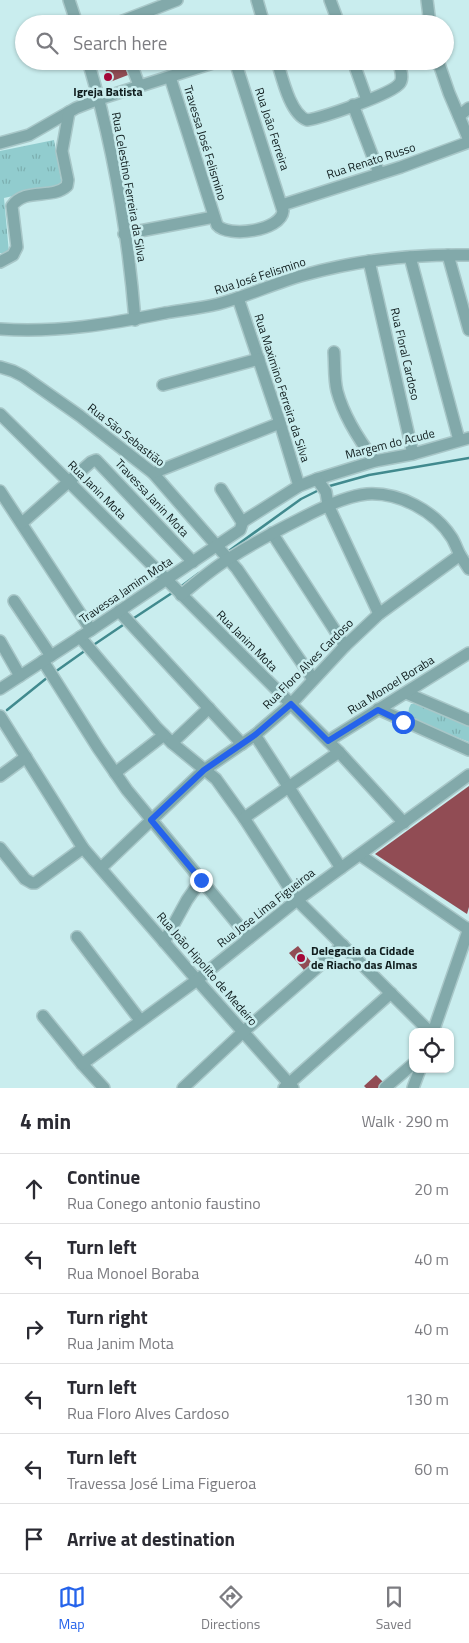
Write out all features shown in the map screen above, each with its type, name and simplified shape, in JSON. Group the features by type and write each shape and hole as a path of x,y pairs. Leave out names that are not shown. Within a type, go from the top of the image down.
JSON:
{"street":[{"path":"69,0 74,15"},
{"path":"139,15 177,0"},
{"path":"257,0 261,15"},
{"path":"330,0 336,15"},
{"path":"427,0 429,15"},
{"name":"Rua Celestino Ferreira da Silva","path":"91,70 111,146 134,320"},
{"path":"133,70 139,85"},
{"path":"0,142 30,135 69,112 99,99 191,70"},
{"name":"Rua João Ferreira","path":"239,70 282,204"},
{"path":"280,70 290,98 300,116 304,119 311,119 390,92 400,84 402,78 400,70"},
{"path":"356,70 367,100"},
{"path":"441,70 469,141"},
{"name":"Travessa José Felismino","path":"170,77 214,217"},
{"path":"352,105 379,173"},
{"path":"459,116 469,108"},
{"path":"0,262 13,255 17,248 12,206 15,202 22,197 60,191 67,186 68,180 63,164 62,151 69,112"},
{"name":"Rua Renato Russo","path":"282,204 379,173 469,141"},
{"path":"124,234 214,217 218,227 226,230 259,229 279,221 283,214 282,204"},
{"path":"448,255 469,330"},
{"name":"Rua José Felismino","path":"0,329 72,329 134,320 214,305 304,275 369,261 410,257 469,255"},
{"path":"410,257 464,439"},
{"name":"Rua Floral Cardoso","path":"369,261 413,454"},
{"name":"Rua Maximino Ferreira da Silva","path":"238,298 299,486"},
{"path":"334,352 337,389 342,407 362,445 375,461"},
{"path":"163,385 259,359"},
{"name":"Rua São Sebastião","path":"0,367 22,376 80,416 154,473 228,559 314,679"},
{"name":"Rua Janin Mota","path":"0,414 175,588"},
{"path":"154,473 280,423"},
{"name":"Margem do Acude","path":"299,486 322,485 375,461 413,454 464,439"},
{"name":"Travessa Janin Mota","path":"22,523 94,460 193,562"},
{"path":"322,485 328,504 379,614"},
{"path":"221,489 241,526 299,486"},
{"path":"0,492 91,630"},
{"path":"175,588 272,533 328,504 367,494 393,496 413,504 433,518 452,538 469,569"},
{"name":"Travessa Jamim Mota","path":"0,689 119,611 175,588 193,562 217,546 241,526"},
{"path":"272,533 346,646"},
{"name":"Rua Floro Alves Cardoso","path":"101,868 204,770 255,735 291,704 379,614 460,555"},
{"name":"Rua Janim Mota","path":"175,588 339,752 404,823"},
{"path":"14,601 115,773 151,820 250,938"},
{"path":"119,611 242,744"},
{"path":"80,637 168,739 216,779 244,818 297,900 427,1028"},
{"path":"0,641 20,676"},
{"name":"Rua Monoel Boraba","path":"328,741 469,653"},
{"path":"406,692 469,720"},
{"path":"115,773 168,739 209,708"},
{"path":"378,710 469,750"},
{"name":"Rua João Hipolito de Medeiro","path":"0,716 83,848 289,1087"},
{"path":"255,735 341,868"},
{"path":"244,818 290,788 339,752"},
{"path":"0,776 26,757"},
{"name":"Rua Jose Lima Figueiroa","path":"82,1064 197,980 297,900 469,775"},
{"path":"0,848 25,879 32,883 83,848"},
{"path":"360,854 469,929 432,1028"},
{"path":"164,942 187,900 201,880"},
{"path":"78,937 140,1020"},
{"path":"183,1088 243,1032 343,945"},
{"path":"289,1087 390,993"},
{"path":"43,1016 104,1088"},
{"path":"385,1088 409,1067"},
{"path":"413,1088 419,1073"}],"green space":[{"path":"54,140 62,185 4,198 9,253 0,253 0,151"},
{"path":"411,704 469,726 469,742 411,719 408,715"}],"building":[{"path":"105,70 126,70 128,75 110,82"},
{"path":"469,786 469,907 467,914 375,854"},
{"name":"Delegacia da Cidade de Riacho das Almas","path":"298,946 312,963 304,970 289,953"},
{"path":"376,1075 386,1085 382,1088 366,1088 364,1086"}],"waterway":[{"path":"326,487 369,475 469,458"},
{"path":"226,553 301,499 321,489"},
{"path":"179,588 199,573"},
{"path":"131,620 175,591"},
{"path":"92,646 126,623"},
{"path":"55,672 86,650"},
{"path":"7,710 48,677"}],"place":[{"name":"Igreja Batista","path":"108,77"},
{"name":"Delegacia da Cidade de Riacho das Almas","path":"301,958"}],"route":[{"path":"201,880 151,820 204,770 255,735 291,704 328,741 378,710 403,722"}]}
